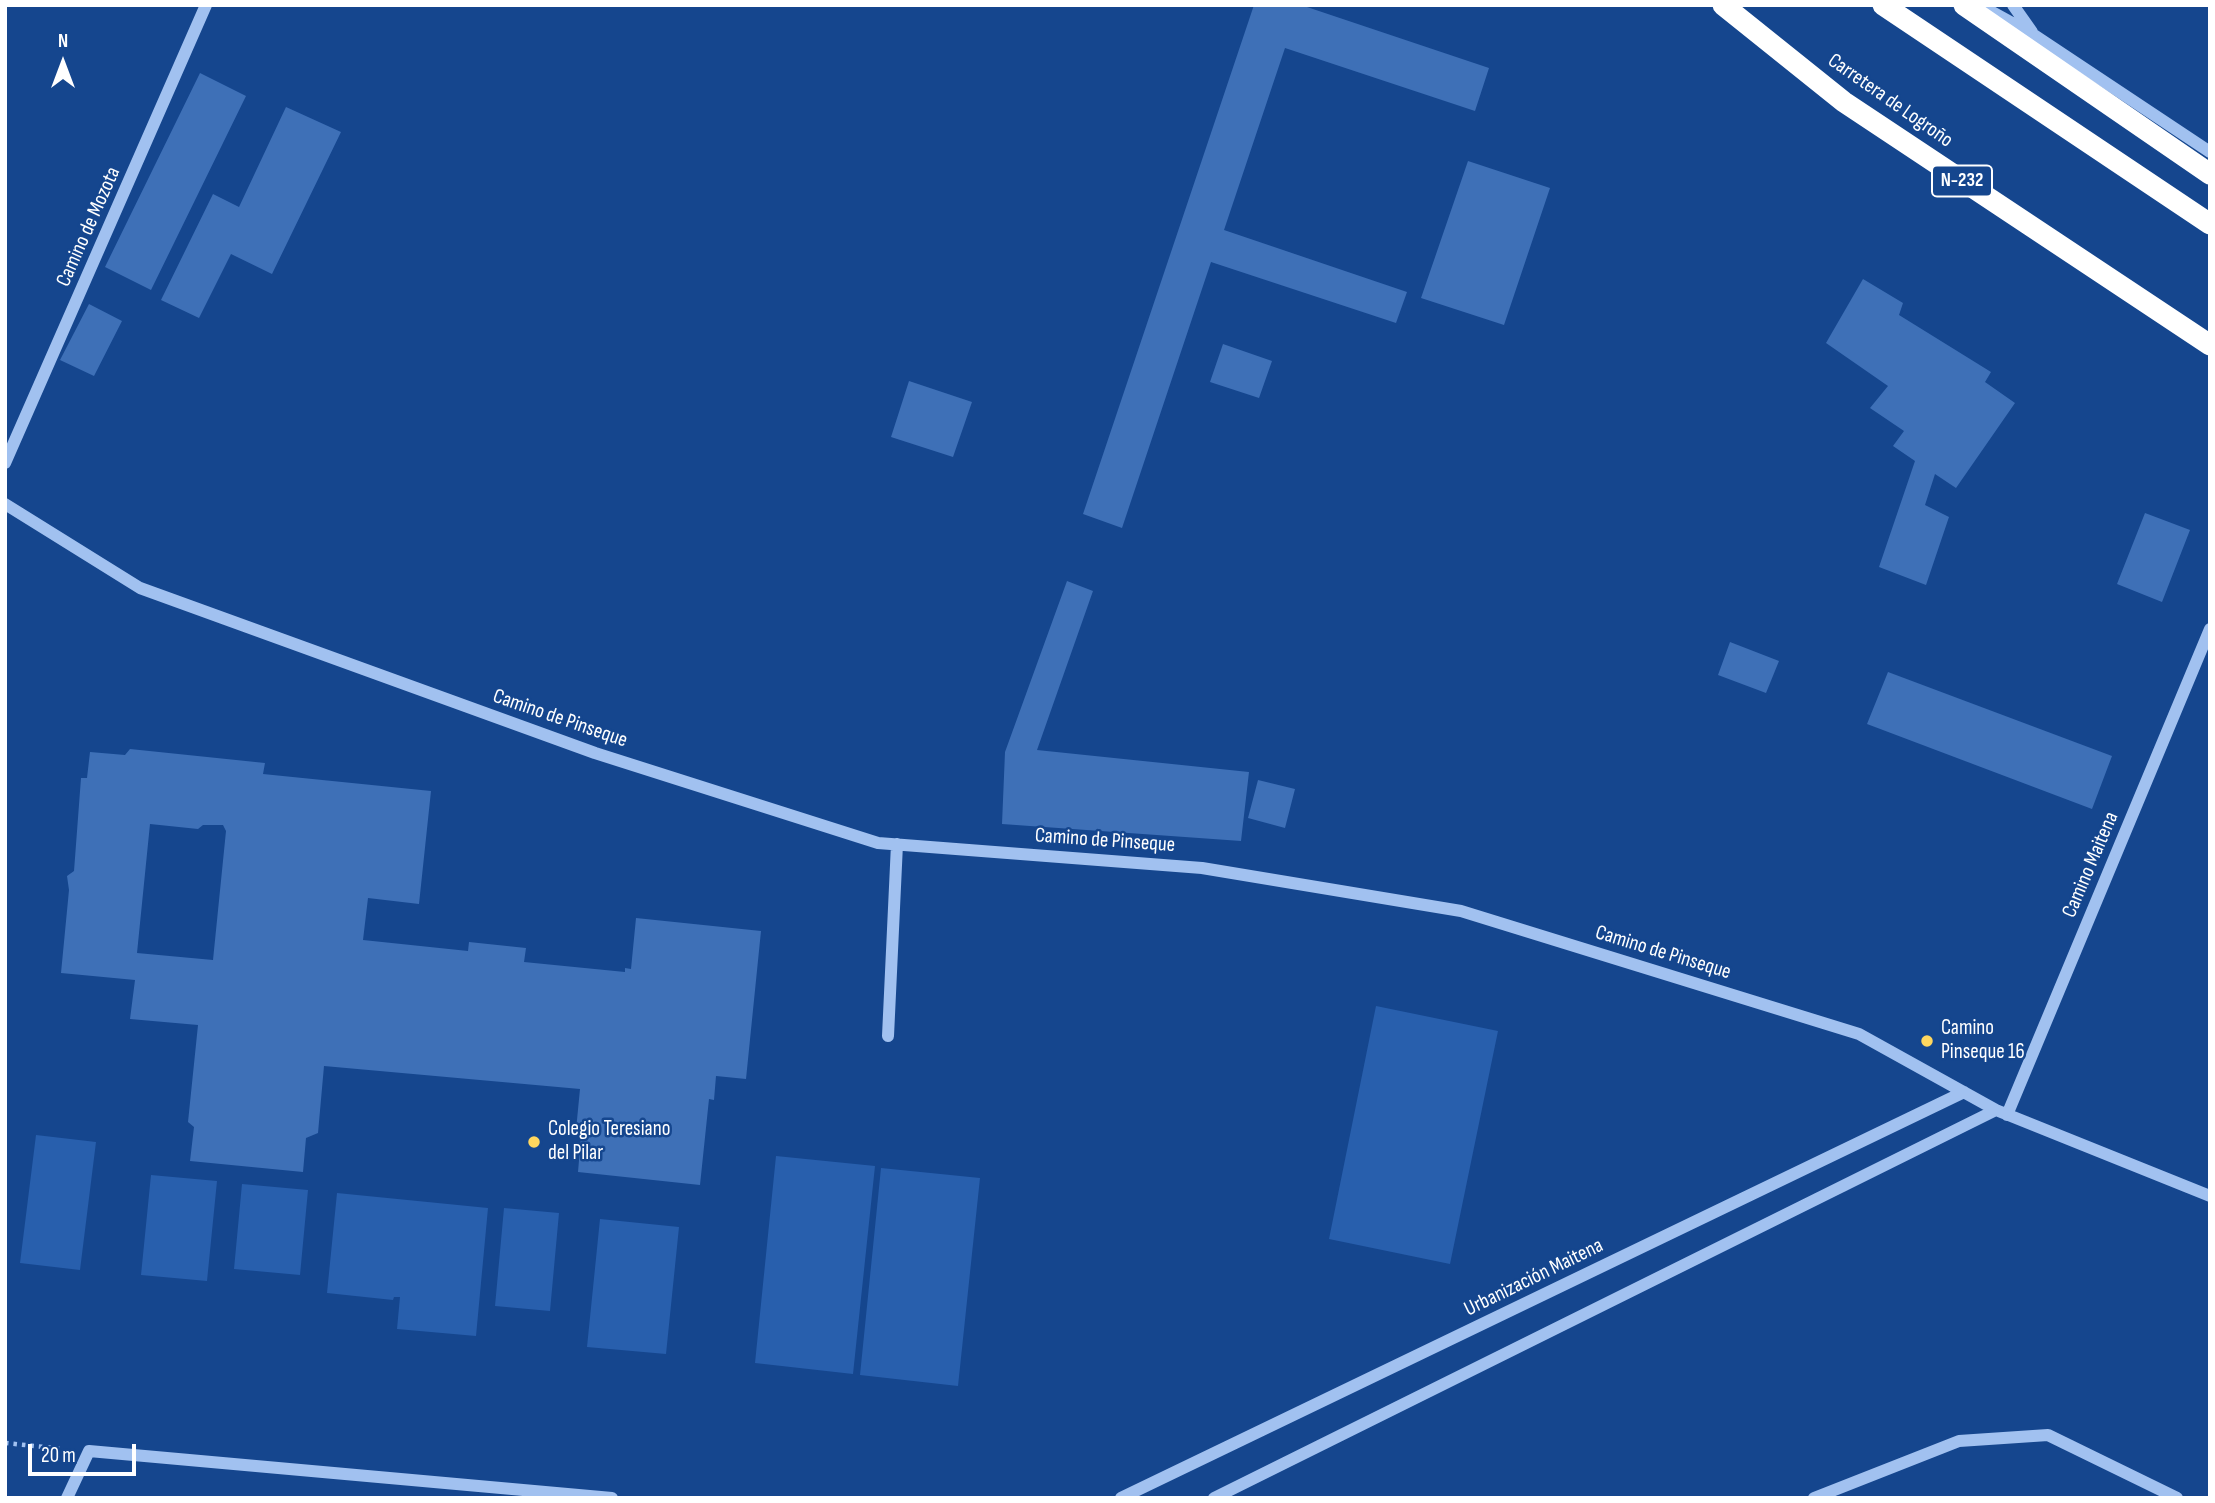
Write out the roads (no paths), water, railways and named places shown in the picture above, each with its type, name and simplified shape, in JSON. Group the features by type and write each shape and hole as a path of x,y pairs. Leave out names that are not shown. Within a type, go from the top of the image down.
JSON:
{"highway":[{"name":"Carretera de Logroño","path":"1723,5 1844,102 2210,345"},
{"path":"1883,5 2210,224"},
{"path":"1964,5 2210,174"}],"street":[{"name":"Camino de Mozota","path":"5,463 206,5"},
{"path":"1979,5 2034,35 2210,152"},
{"path":"2013,5 2034,35"},
{"name":"Camino de Pinseque","path":"5,504 139,588 595,753 878,843 1202,867 1461,911 1859,1034 2002,1113 2210,1196"},
{"name":"Camino Maitena","path":"2002,1113 2210,629"},
{"path":"888,1036 897,844"},
{"name":"Urbanización Maitena","path":"1121,1498 1964,1092"},
{"path":"1214,1498 2002,1113"},
{"path":"1814,1498 1959,1441 2048,1435 2160,1494 2177,1498"},
{"path":"67,1498 89,1451 612,1498"}],"place":[{"name":"Camino Pinseque 16","path":"1927,1041"},
{"name":"Colegio Teresiano del Pilar","path":"534,1142"}]}
